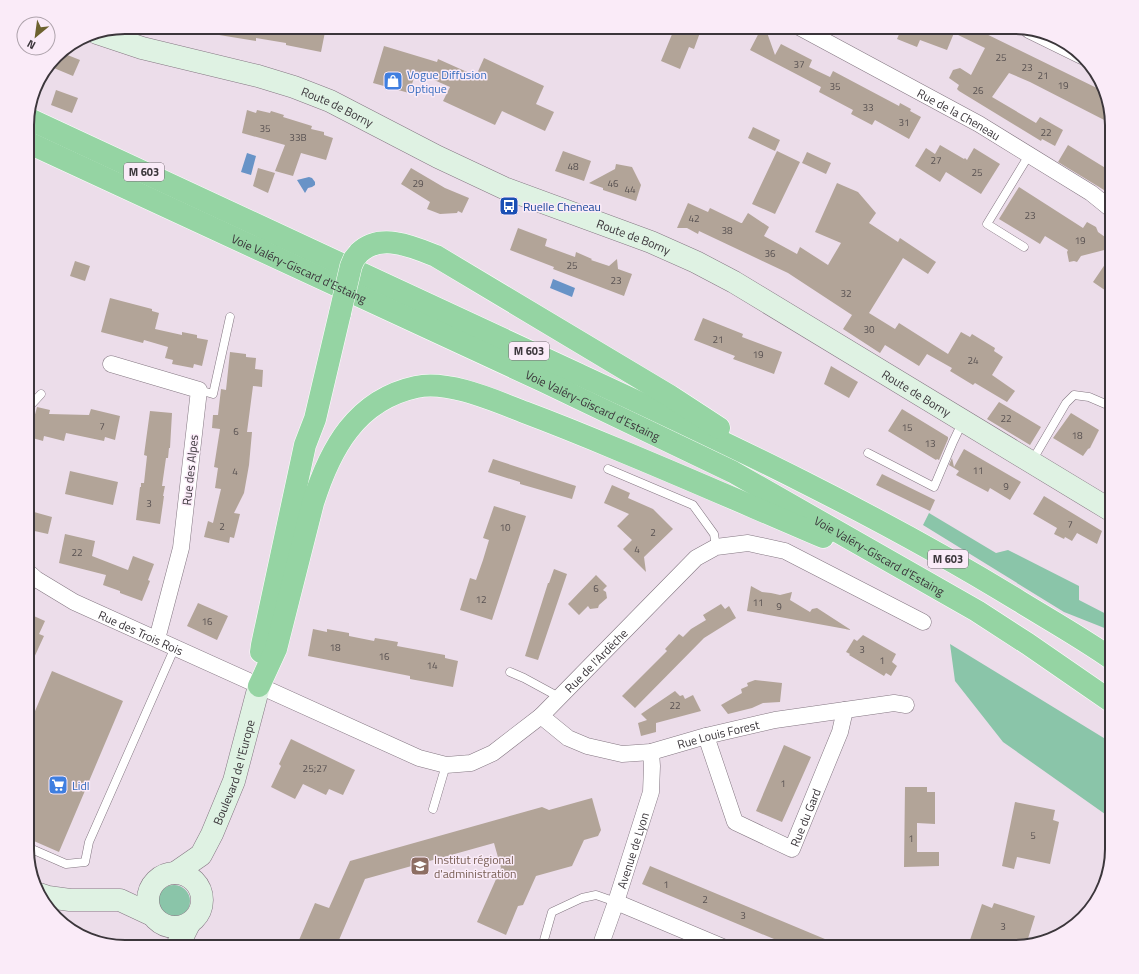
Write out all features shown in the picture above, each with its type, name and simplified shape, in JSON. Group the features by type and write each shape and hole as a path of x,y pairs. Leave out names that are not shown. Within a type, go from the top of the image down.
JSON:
{"highway":[{"name":"Voie Valéry-Giscard d'Estaing","path":"34,121 641,403 797,479 921,544 988,582 1105,654"},
{"name":"Voie Valéry-Giscard d'Estaing","path":"34,145 543,381 733,472 977,611 1105,697"},
{"path":"259,686 262,645 305,445 315,419 351,266 354,259 365,247 376,243 393,243 414,246 436,256 670,396 797,479"},
{"path":"259,686 276,649 313,503 334,450 349,428 368,408 394,393 417,387 439,386 463,390 571,430 926,582"}],"street":[{"name":"Rue de la Cheneau","path":"812,34 979,124 1091,193 1105,204"},
{"name":"Route de Borny","path":"108,36 142,48 258,76 294,87 330,101 438,157 504,188 651,242 696,262 734,282 1105,507"},
{"path":"112,364 199,390"},
{"name":"Rue des Alpes","path":"157,639 181,548 199,390"},
{"name":"Rue de l'Ardèche","path":"259,686 419,758 446,765 471,764 493,753 541,716 696,558 716,547 748,543 785,551 923,622"},
{"name":"Rue des Trois Rois","path":"34,577 74,602 259,686"},
{"name":"Boulevard de l'Europe","path":"120,900 174,928 189,924 199,913 202,905 200,890 201,855 212,834 234,781 259,686"},
{"name":"Rue Louis Forest","path":"541,716 568,738 587,746 622,754 651,752 706,736 775,720 894,703 906,705"},
{"name":"Rue du Gard","path":"706,736 735,822 792,849 840,732 845,710"},
{"name":"Avenue de Lyon","path":"602,940 651,792 651,752"},
{"name":"Boulevard de l'Europe","path":"47,897 70,900 120,900 151,886 157,879 165,875 175,873 201,855"},
{"path":"175,873 183,874 190,878 196,883 200,890"},
{"path":"151,886 147,905 155,918 163,940"},
{"path":"616,902 706,940"},
{"path":"180,940 189,924"}],"lane":[{"path":"1024,247 988,224 1029,155"},
{"path":"199,390 213,394 230,317"},
{"path":"34,401 40,394"},
{"path":"1031,462 1066,403 1074,395 1089,396 1105,404"},
{"path":"868,453 934,487 963,420"},
{"path":"608,469 693,505 714,534 716,547"},
{"path":"34,850 66,864 85,862 89,842 175,647"},
{"path":"510,672 559,697"},
{"path":"433,809 446,765"},
{"path":"544,940 552,912 582,898 596,895 616,902"}],"green space":[{"path":"929,513 996,553 1008,550 1079,586 1079,600 1105,613 1105,628 1064,612 923,525"},
{"path":"950,644 1105,739 1105,814 1003,742 955,681"},
{"path":"174,885 180,886 187,892 190,901 189,907 183,914 174,917 168,916 161,910 158,901 159,895 165,888"}],"water":[{"path":"247,153 256,156 251,175 241,172"},
{"path":"309,177 315,182 315,185 308,188 305,193 297,180"},
{"path":"553,279 575,288 572,297 550,288"}],"building":[{"path":"213,34 325,34 321,52 286,45 286,43 256,38 256,41"},
{"path":"672,34 699,34 694,49 689,47 680,69 661,61"},
{"path":"758,34 768,34 775,55 781,44 812,60 809,67 830,77 833,71 899,106 900,103 921,117 909,139 875,120 872,125 851,114 853,110 819,92 821,87 750,50"},
{"path":"899,34 954,34 947,50 920,40 917,47 897,39"},
{"path":"956,34 986,34 1097,88 1102,101 1105,120 1030,82 1009,73 992,97 1036,123 1040,117 1063,130 1055,146 1042,139 1041,141 959,91 957,89 959,85 949,78 953,70 960,68 971,75 985,48"},
{"path":"384,46 437,62 438,59 476,76 484,58 544,86 536,104 554,112 545,131 502,111 495,125 443,101 450,87 416,72 409,93 373,83"},
{"path":"67,55 80,60 73,76 54,68"},
{"path":"56,90 78,98 72,113 51,105"},
{"path":"247,110 256,113 257,110 270,113 271,111 284,115 283,117 312,126 311,129 324,132 324,135 333,138 326,160 301,153 293,176 275,171 285,145 242,133"},
{"path":"753,127 780,140 775,151 748,138"},
{"path":"940,145 967,160 974,148 1000,164 981,194 946,172 940,182 915,166 926,148 935,154"},
{"path":"1068,145 1105,168 1105,188 1104,190 1058,162"},
{"path":"563,151 591,161 584,181 555,171"},
{"path":"777,151 800,162 775,214 752,204"},
{"path":"807,152 831,163 826,174 802,163"},
{"path":"616,164 632,167 641,185 636,201 603,190 603,188 589,183 615,169"},
{"path":"258,168 275,173 268,193 253,186"},
{"path":"411,168 445,188 469,198 462,213 458,211 457,213 440,214 427,209 430,202 401,184"},
{"path":"837,183 858,192 876,213 869,223 898,242 900,238 936,262 928,274 903,258 869,313 895,329 899,323 948,354 961,332 970,337 972,334 995,348 994,351 1003,357 992,375 1015,391 1007,402 975,383 973,385 950,371 952,368 927,354 919,366 885,345 880,353 843,329 852,315 788,273 699,231 698,234 687,228 677,228 688,203 708,212 710,208 741,223 748,213 769,227 764,236 797,254 800,247 828,265 841,243 815,232"},
{"path":"1019,187 1083,228 1087,222 1096,227 1098,232 1105,237 1105,250 1081,256 1077,262 1069,262 1068,250 1045,236 1040,244 999,219"},
{"path":"518,228 547,239 545,246 575,257 576,252 592,259 591,260 609,266 617,259 618,269 632,274 624,296 553,269 554,267 510,250"},
{"path":"75,261 90,266 85,281 70,276"},
{"path":"1105,264 1105,290 1093,282"},
{"path":"110,298 152,309 152,311 159,313 155,329 182,335 182,332 197,335 197,338 208,340 202,366 194,364 193,368 172,364 173,360 165,358 168,347 144,340 143,343 101,332"},
{"path":"703,318 743,334 742,337 782,352 774,374 733,359 735,356 694,340"},
{"path":"230,352 246,354 246,357 256,358 255,369 263,370 262,387 253,386 247,432 252,432 249,465 244,493 234,513 240,514 234,538 230,537 229,543 204,537 208,521 213,523 221,489 215,488 218,468 214,467 220,429 212,428 213,415 218,415 221,389 226,390"},
{"path":"831,366 858,382 849,398 824,384"},
{"path":"999,402 1041,427 1030,445 987,419"},
{"path":"37,407 50,410 49,414 89,415 91,409 120,416 115,440 105,437 104,441 66,433 64,441 44,436 43,441 34,438 34,418"},
{"path":"902,409 948,437 939,460 936,460 888,431"},
{"path":"150,411 172,413 170,448 168,458 166,458 162,486 165,486 160,524 136,520 140,487 141,483 144,483 147,456 144,455"},
{"path":"1071,413 1099,430 1090,448 1083,456 1053,438"},
{"path":"964,449 1021,482 1010,500 990,488 988,492 956,475 959,471 949,465 952,458 954,467"},
{"path":"493,459 576,486 572,499 520,484 520,482 488,472"},
{"path":"70,471 118,482 113,505 65,494"},
{"path":"882,474 935,500 930,511 876,485"},
{"path":"612,485 630,493 628,498 653,509 673,529 644,557 646,572 623,549 632,540 617,526 629,514 604,503"},
{"path":"1044,496 1102,531 1097,544 1077,533 1072,541 1054,534 1057,528 1033,514"},
{"path":"494,506 526,516 492,620 460,610 470,578 476,580 483,560 489,540 483,538"},
{"path":"34,512 52,517 48,534 34,531"},
{"path":"65,534 95,541 92,556 128,570 133,556 154,564 148,580 150,581 142,601 103,585 106,575 59,563"},
{"path":"554,569 567,574 538,660 525,656 548,583"},
{"path":"596,575 607,586 603,590 606,592 607,598 599,605 598,608 590,609 588,606 579,615 568,604"},
{"path":"751,586 762,592 780,595 792,592 790,600 810,612 812,609 817,608 851,630 747,611"},
{"path":"198,603 228,616 217,640 187,626"},
{"path":"721,604 725,609 729,606 736,618 704,638 635,708 622,696 667,651 665,649 679,634 683,637 691,629 706,620 703,615"},
{"path":"34,616 45,621 39,634 44,636 34,658"},
{"path":"313,629 327,632 327,629 349,633 349,636 374,641 375,638 398,642 397,646 445,655 445,658 458,661 453,687 410,679 410,676 308,656"},
{"path":"863,635 896,654 892,662 897,666 891,676 886,673 884,676 846,652 854,639 857,641"},
{"name":"Lidl","path":"52,671 123,701 59,852 34,841 34,713"},
{"path":"755,680 782,683 780,702 763,703 752,708 728,714 721,705 742,693 741,689 748,686 747,683"},
{"path":"675,691 680,696 683,695 685,699 693,695 701,711 656,723 656,732 641,736 638,723 647,720 641,714"},
{"path":"291,739 355,770 343,795 329,789 326,795 303,784 295,799 271,787 281,766 279,764"},
{"path":"784,745 811,757 782,822 756,811"},
{"path":"905,787 927,787 927,792 935,792 935,824 917,823 917,852 939,852 939,866 904,867"},
{"path":"592,798 601,830 598,836 584,840 572,866 536,876 523,905 518,906 506,935 477,922 501,868 494,843 365,879 339,940 299,940 315,903 329,908 350,861 542,807 549,810"},
{"path":"1015,802 1055,810 1053,820 1059,822 1050,864 1017,857 1014,869 1002,866"},
{"path":"650,866 827,940 776,940 642,884"},
{"path":"994,903 1035,916 1028,939 970,940 982,904 992,908"}],"place":[{"name":"Vogue Diffusion Optique","path":"393,81"},
{"name":"Ruelle Cheneau","path":"509,206"},
{"name":"Lidl","path":"58,785"},
{"name":"Institut régional d'administration","path":"420,866"}]}
